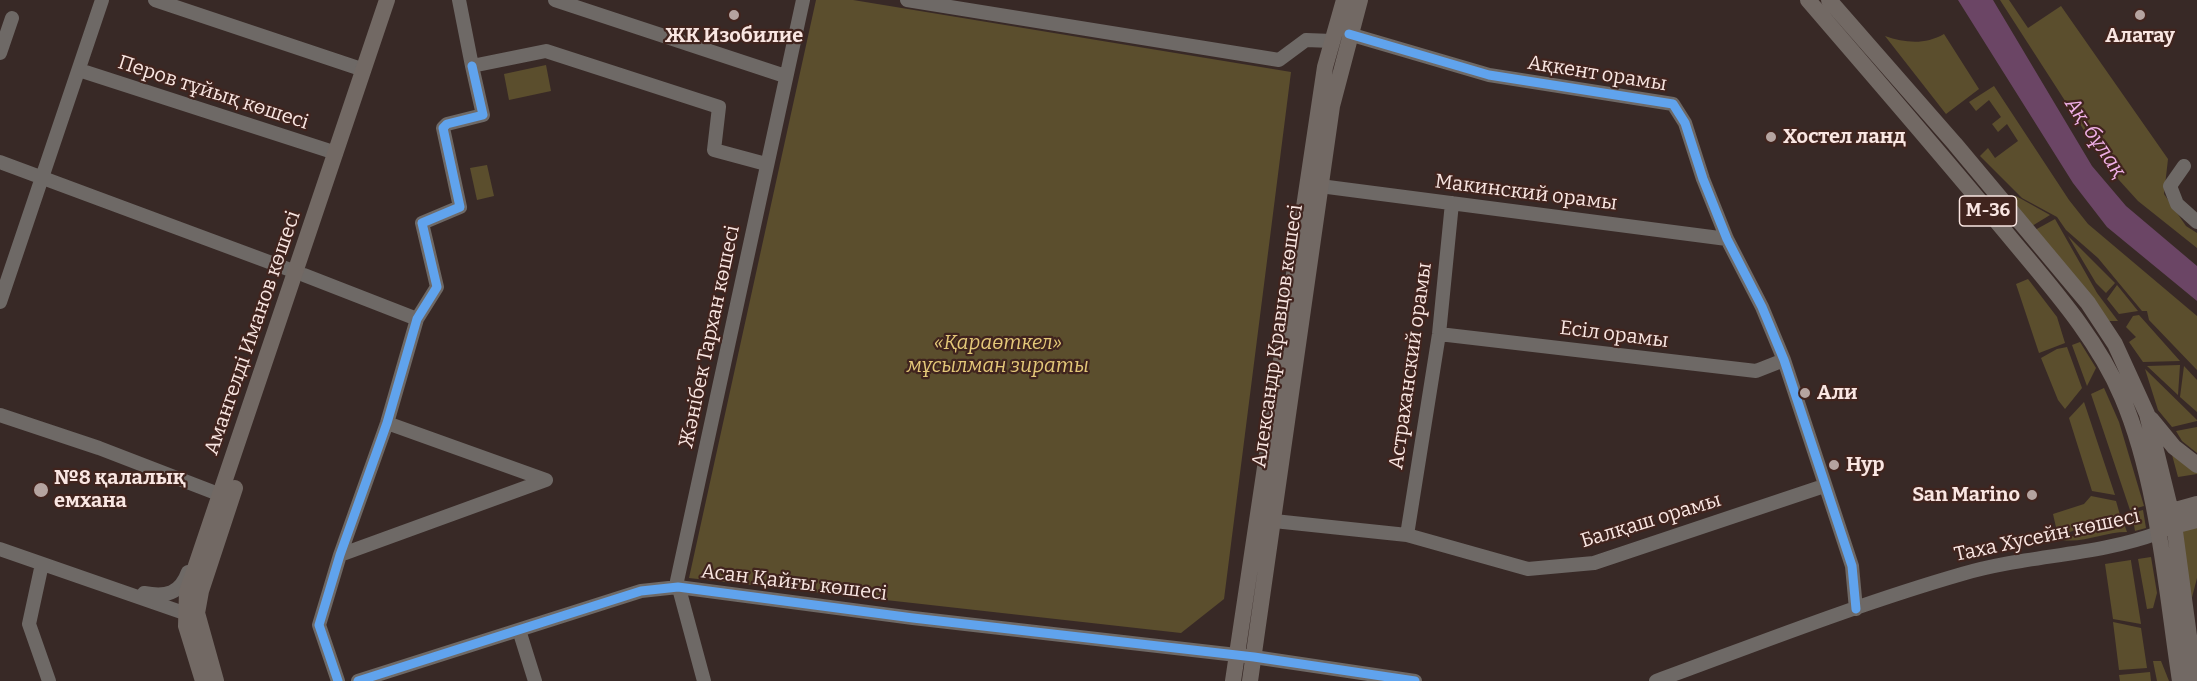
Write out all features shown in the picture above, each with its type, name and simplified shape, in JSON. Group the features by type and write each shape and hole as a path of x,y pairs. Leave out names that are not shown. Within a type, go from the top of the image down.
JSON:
{"main road":[{"name":"Амангелді Иманов көшесі","path":"202,681 190,642 191,613 201,591 336,153 387,0"},
{"name":"Амангелді Иманов көшесі","path":"216,681 191,613 187,592 396,0"},
{"name":"Александр Кравцов көшесі","path":"1250,681 1246,656 1310,163 1325,67 1344,0"},
{"name":"Александр Кравцов көшесі","path":"1233,681 1246,656 1274,521 1332,106 1349,34 1360,0"},
{"name":"M-36","path":"1808,0 1942,155 2069,309 2101,356 2122,397 2138,441 2157,525 2180,681"},
{"name":"M-36","path":"1829,0 1955,144 2088,303 2115,344 2147,414 2172,517 2195,681"},
{"path":"2147,414 2174,447 2197,465"},
{"path":"2172,517 2197,504"},
{"name":"Таха Хусейн көшесі","path":"2157,525 2172,517"},
{"path":"2172,517 2197,519"},
{"path":"2191,650 2197,608"}],"street":[{"path":"0,302 102,0"},
{"path":"155,0 364,70"},
{"path":"338,681 319,625 340,555 387,423 417,319 437,287 422,223 456,210 460,204 443,128 447,124 483,115 459,0"},
{"path":"555,0 576,3 785,76"},
{"name":"Жәнібек Тархан көшесі","path":"704,681 678,587 766,164 803,0"},
{"path":"907,0 1279,60 1306,40 1332,41"},
{"path":"0,53 12,18"},
{"name":"Ақкент орамы","path":"1349,34 1489,75 1673,104 1685,123 1703,179 1727,238 1784,360 1852,566 1856,609"},
{"path":"472,66 546,51 719,107 714,150 766,164"},
{"name":"Перов тұйық көшесі","path":"79,70 336,153"},
{"path":"0,162 417,319"},
{"path":"2184,166 2170,186 2177,204 2197,222"},
{"name":"Макинский орамы","path":"1320,186 1727,238"},
{"name":"Астраханский орамы","path":"1407,534 1438,334 1452,203"},
{"name":"Есіл орамы","path":"1438,334 1756,371 1784,360"},
{"path":"0,414 99,448 219,498 208,518 179,588 160,596 110,589"},
{"path":"340,555 546,480 387,423"},
{"name":"Балқаш орамы","path":"1274,521 1407,534 1528,569 1594,562 1824,486"},
{"name":"Таха Хусейн көшесі","path":"1656,681 1856,609 1962,574 2027,558 2132,542 2157,525"},
{"path":"0,549 110,589 191,613"},
{"path":"42,564 29,624 49,681"},
{"name":"Асан Қайғы көшесі","path":"358,681 641,591 678,587 913,618 1246,656"},
{"path":"519,630 535,681"},
{"path":"1246,656 1415,681"}],"green space":[{"name":"«Қараөткел» мұсылман зираты","path":"816,0 853,0 1291,72 1224,599 1181,633 689,578"},
{"path":"2000,0 2009,0 2028,28 2061,6 2168,159 2164,194 2186,226 2197,233 2197,248 2138,201 2109,169"},
{"path":"1944,34 1979,89 1946,114 1885,36 1915,42 1930,40"},
{"path":"546,65 551,91 509,100 504,74"},
{"path":"1994,86 2069,200 2088,224 2197,316 2197,370 2149,320 2147,311 2142,311 2098,258 2066,230 2057,217 2022,198 1980,156 1988,148 1995,158 2018,141 2007,124 1998,132 1992,124 2001,117 1989,100 1976,111 1969,102"},
{"path":"487,165 494,196 477,200 470,168"},
{"path":"2016,196 2050,215 2032,226 2008,201"},
{"path":"2055,219 2097,293 2118,321 2106,321 2035,230"},
{"path":"2068,236 2115,283 2106,293 2096,283"},
{"path":"2028,279 2057,317 2065,343 2039,353 2016,284"},
{"path":"2117,285 2138,311 2119,314 2107,299"},
{"path":"2139,315 2180,361 2143,362 2129,342 2136,337 2126,327 2133,316"},
{"path":"2080,342 2096,368 2087,386 2072,345"},
{"path":"2067,347 2082,388 2065,409 2058,400 2041,358 2057,349"},
{"path":"2180,365 2178,395 2147,366"},
{"path":"2184,366 2197,380 2197,412 2180,397"},
{"path":"2145,369 2197,421 2172,427 2158,410"},
{"path":"2104,388 2119,422 2144,506 2130,510 2091,394"},
{"path":"2084,402 2115,495 2092,491 2069,418"},
{"path":"2197,427 2197,453 2182,441 2176,431"},
{"path":"2171,451 2197,472 2197,474 2178,477"},
{"path":"2091,496 2116,501 2120,515 2058,536 2053,514 2084,504"},
{"path":"2143,510 2146,528 2135,531 2132,513"},
{"path":"2122,518 2127,532 2079,540 2062,540"},
{"path":"2197,525 2197,578 2190,605 2180,528"},
{"path":"2151,557 2157,593 2153,608 2147,609 2138,559"},
{"path":"2131,560 2141,624 2113,619 2105,564"},
{"path":"2113,622 2141,628 2147,668 2119,670"},
{"path":"2153,661 2161,661 2169,681 2157,681"},
{"path":"2150,672 2151,681 2120,681 2119,675"}],"shaded area":[{"path":"1958,0 1993,0 2092,166 2126,206 2197,266 2197,301 2107,227 2073,183"}],"cycle path":[{"path":"1349,34 1489,75 1673,104 1685,123 1703,179 1727,239 1762,307 1784,360 1852,566 1856,609"},
{"path":"338,681 319,625 340,555 387,423 417,319 437,287 422,223 460,207 443,128 447,124 483,115 472,66"},
{"path":"358,681 641,591 678,587 913,618 1254,657 1415,681"}],"place":[{"name":"ЖК Изобилие","path":"734,15"},
{"name":"Алатау","path":"2140,15"},
{"name":"Хостел ланд","path":"1771,137"},
{"name":"Али","path":"1805,393"},
{"name":"Нур","path":"1834,465"},
{"name":"№8 қалалық емхана","path":"41,490"},
{"name":"San Marino","path":"2032,495"}],"water label":[{"name":"Ақ-бұлақ","path":"2095,138"}]}
